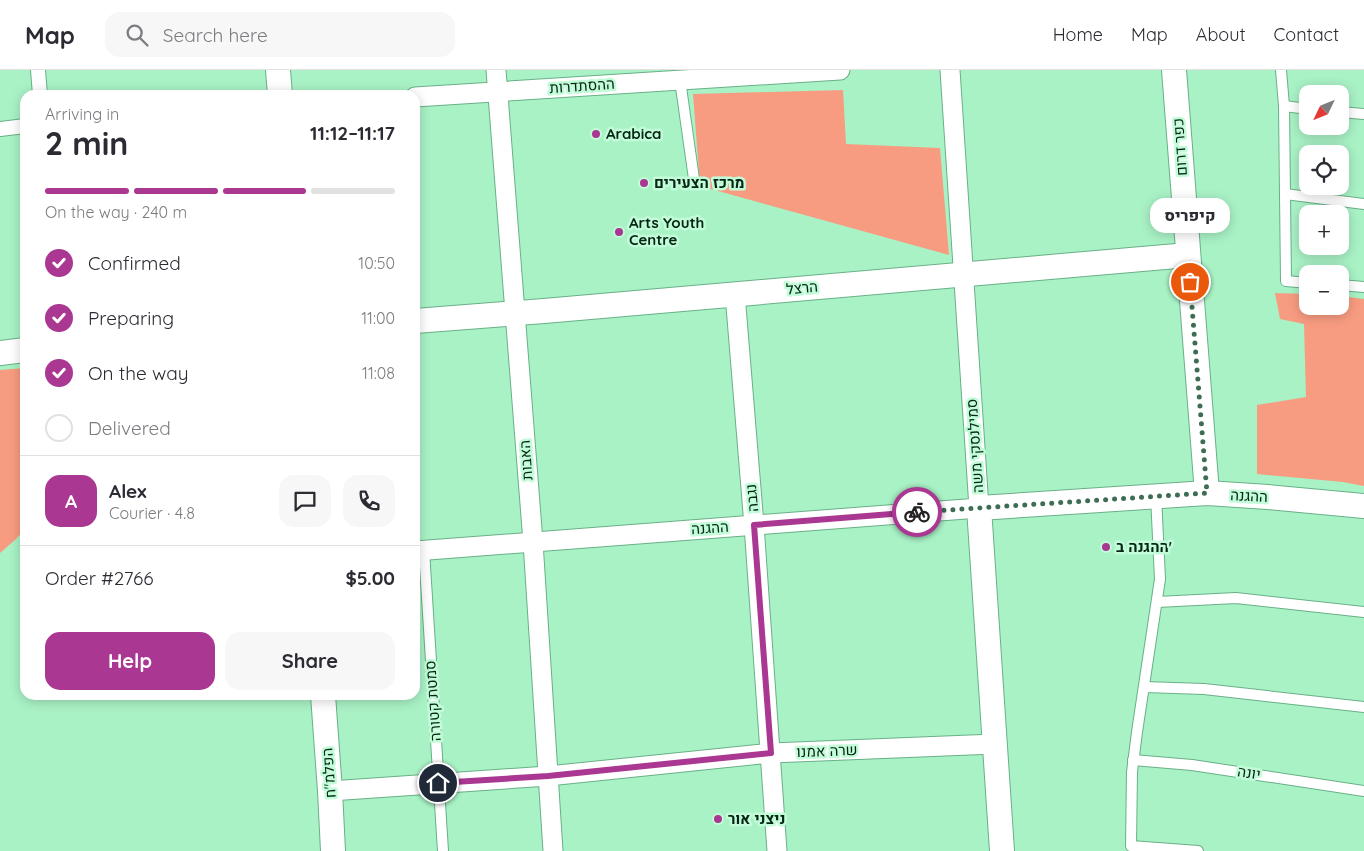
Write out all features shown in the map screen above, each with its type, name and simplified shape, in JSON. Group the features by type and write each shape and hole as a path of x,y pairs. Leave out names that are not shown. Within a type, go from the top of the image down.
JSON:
{"street":[{"path":"38,70 40,90"},
{"path":"278,70 280,90"},
{"name":"האבות","path":"496,70 533,542 553,851"},
{"name":"ההסתדרות","path":"420,97 680,80 722,74 840,70"},
{"name":"סמילנסקי משה","path":"950,70 1002,851"},
{"name":"כפר דרום","path":"1174,70 1207,493"},
{"path":"0,129 20,127"},
{"name":"הרצל","path":"420,321 1188,255"},
{"name":"נגבה","path":"735,294 754,525 777,851"},
{"path":"0,353 20,351"},
{"name":"ההגנה","path":"420,550 979,508 1207,493 1364,506"},
{"name":"הפלמ\"ח","path":"323,700 333,851"},
{"name":"שרה אמנו","path":"330,791 548,776 771,753 995,744"}],"lane":[{"path":"1282,70 1286,281 1299,282"},
{"path":"680,80 694,179"},
{"path":"1284,106 1299,108"},
{"path":"1349,113 1364,114"},
{"path":"1284,194 1364,204"},
{"path":"1349,286 1364,287"},
{"path":"1156,496 1160,579 1133,760 1131,846 1198,851"},
{"name":"סמטת קטורה","path":"420,550 443,851"},
{"path":"1157,602 1236,598 1364,612"},
{"path":"1144,687 1204,689 1364,707"},
{"name":"יונה","path":"1133,760 1192,764 1364,791"}],"shaded area":[{"path":"843,90 846,144 940,148 949,255 700,186 693,94"},
{"path":"1275,293 1299,294 1299,315 1349,315 1349,297 1364,299 1364,486 1343,482 1257,474 1257,405 1306,397 1304,324 1280,319"},
{"path":"20,368 20,535 0,553 0,370"}],"way so far":[{"path":"917,512 1207,493 1190,282"}],"place":[{"name":"Arabica","path":"596,134"},
{"name":"מרכז הצעירים","path":"644,183"},
{"name":"Arts Youth Centre","path":"619,232"},
{"name":"קיפריס","path":"1190,282"},
{"name":"ההגנה ב'","path":"1106,547"},
{"name":"ניצני אור","path":"718,819"}],"route":[{"path":"438,783 548,776 771,753 754,525 917,512"}]}
